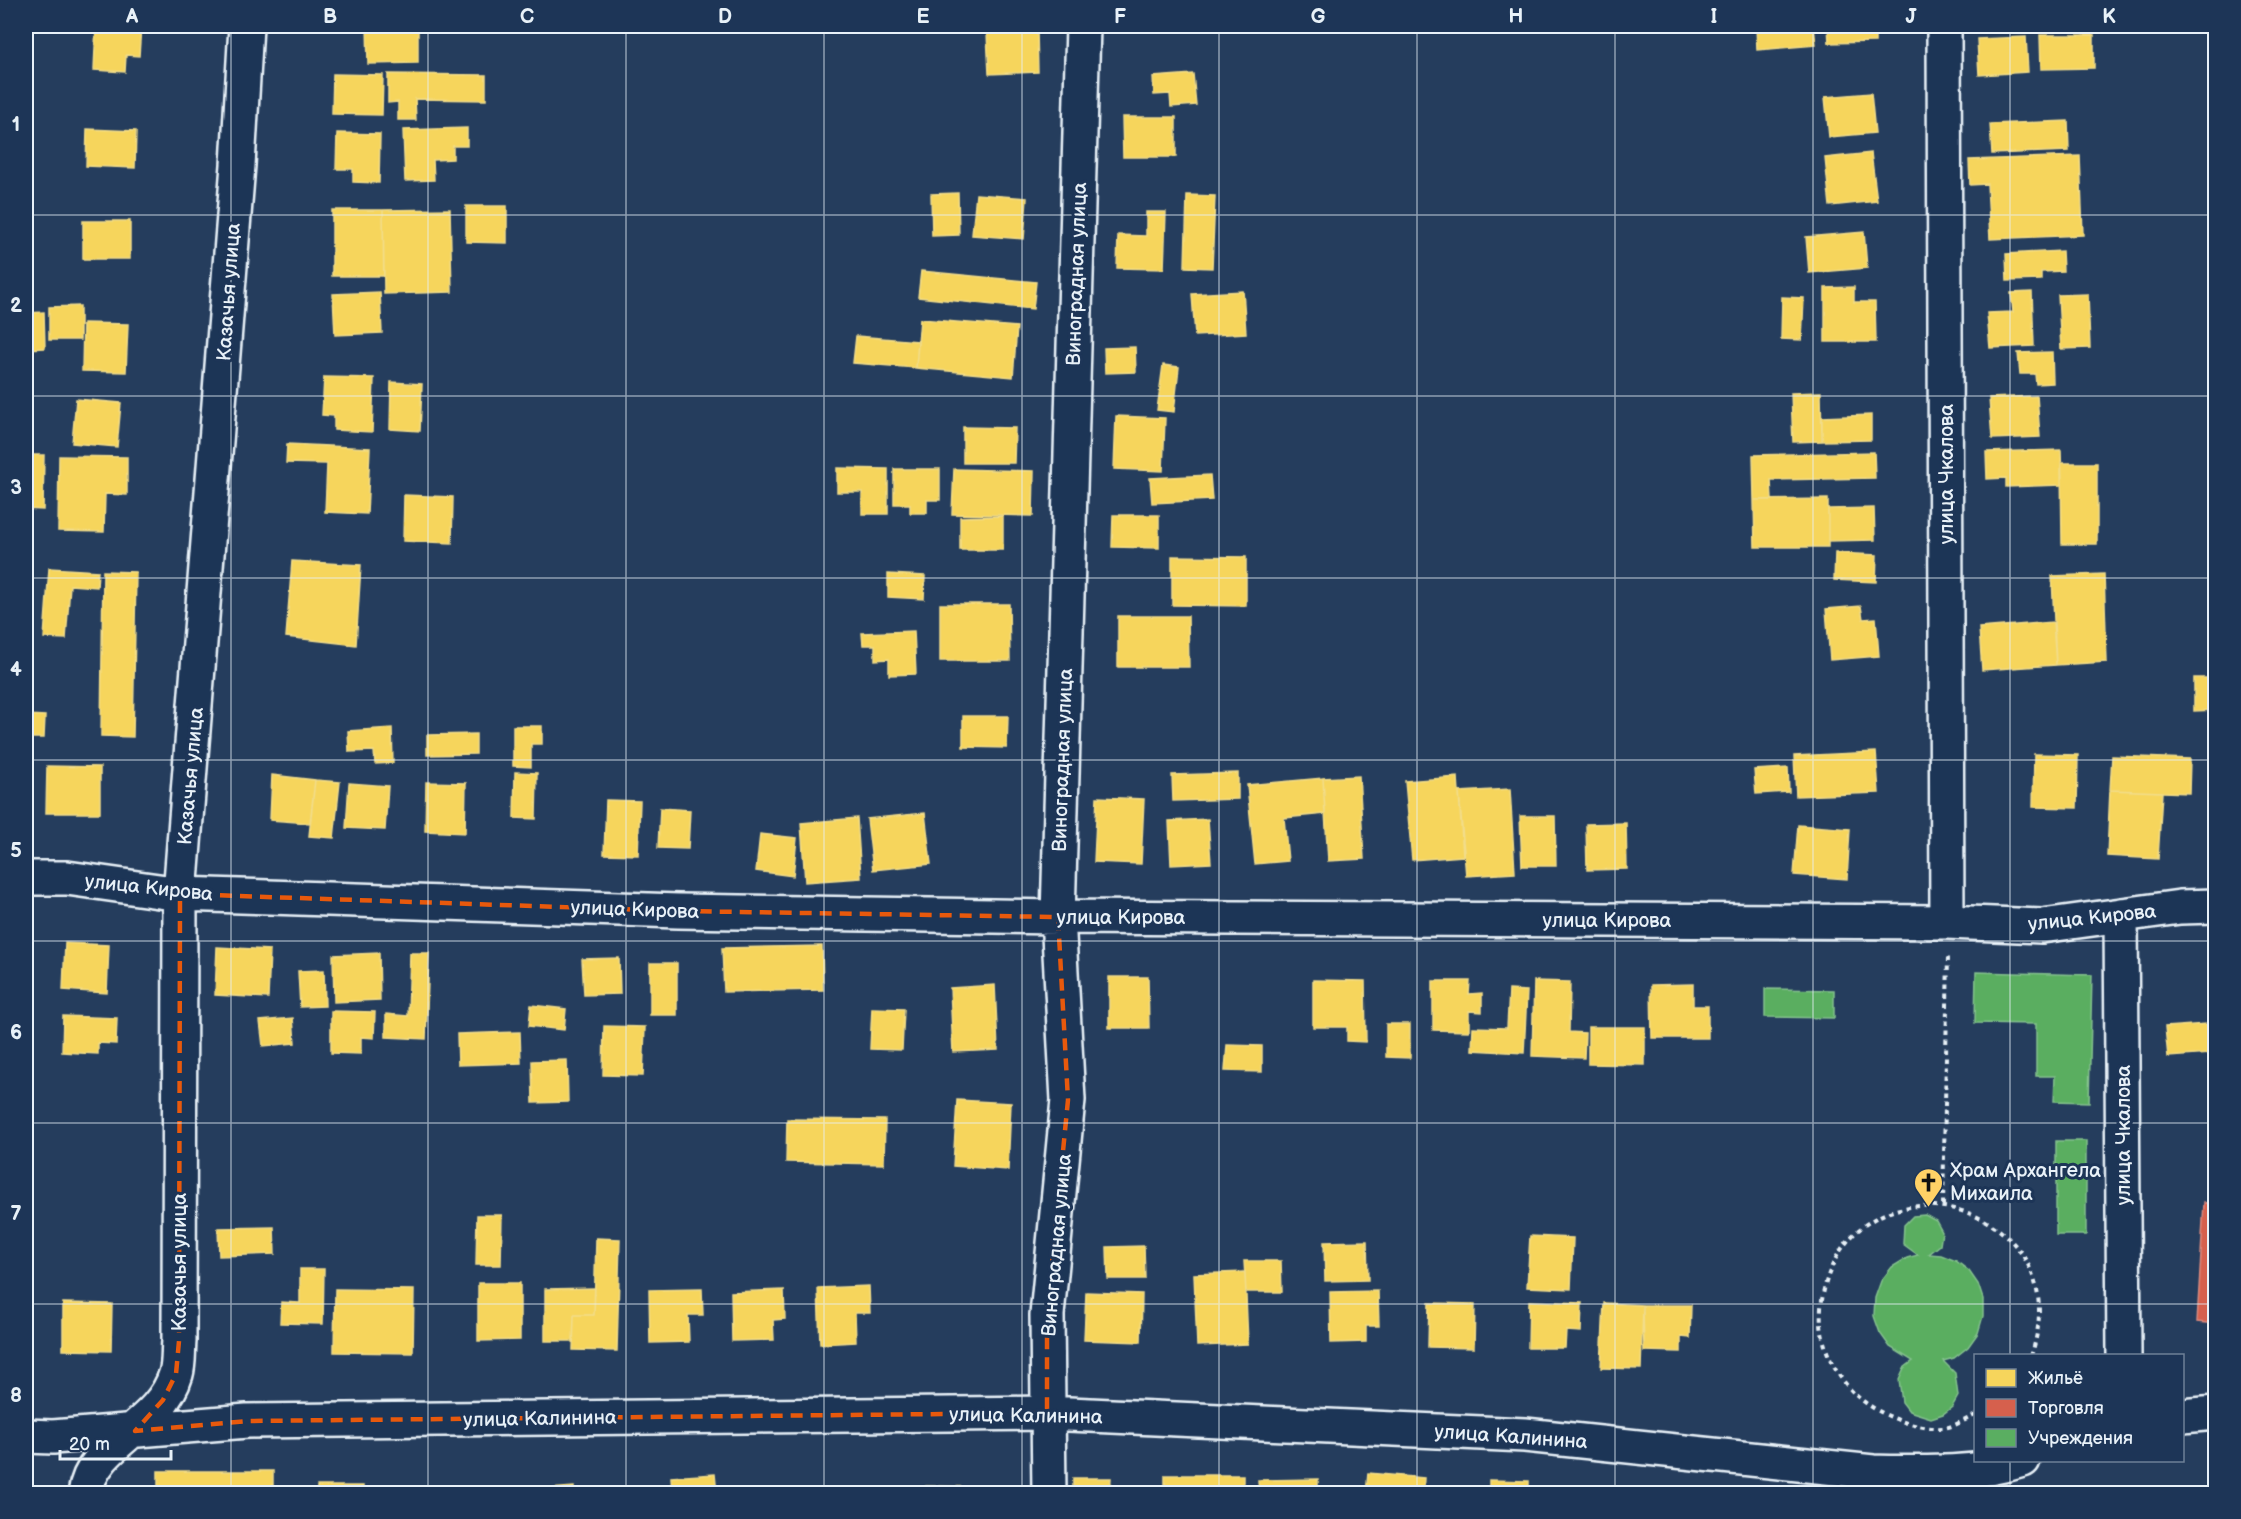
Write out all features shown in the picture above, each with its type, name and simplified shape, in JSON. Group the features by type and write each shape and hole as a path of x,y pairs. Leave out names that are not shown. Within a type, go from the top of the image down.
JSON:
{"street":[{"name":"Казачья улица","path":"84,1494 91,1469 106,1452 135,1431 163,1400 176,1374 179,1341 180,894 238,165 246,26"},
{"name":"Виноградная улица","path":"1049,1494 1047,1315 1068,1100 1058,917 1083,26"},
{"name":"улица Чкалова","path":"1944,26 1947,922"},
{"name":"улица Кирова","path":"26,878 67,878 180,894 678,911 1058,917 1947,922 2042,926 2180,907 2216,906"},
{"name":"улица Чкалова","path":"2121,915 2124,1354"},
{"name":"улица Калинина","path":"26,1436 53,1437 247,1421 1047,1413 1525,1435 1873,1472 1922,1484 2019,1462"},
{"path":"2184,1416 2216,1413"}],"path":[{"path":"1943,1205 1947,922"},
{"path":"1974,1416 1942,1428 1905,1423 1871,1408 1843,1383 1826,1350 1820,1314 1826,1277 1844,1245 1872,1221 1906,1207 1943,1205 1977,1215 2006,1235 2028,1264 2039,1298 2039,1333 2032,1354"}],"highlighted area":[{"path":"180,894 678,911 1058,917 1068,1100 1047,1315 1047,1413 247,1421 135,1431 163,1400 176,1374 179,1341"}],"building: Жильё":[{"path":"96,26 141,26 139,56 126,55 125,72 94,70"},
{"path":"367,26 418,26 418,63 368,64"},
{"path":"1756,26 1814,26 1816,45 1757,50"},
{"path":"1828,26 1875,26 1875,42 1829,43"},
{"path":"1037,31 1038,72 989,74 987,33"},
{"path":"2040,35 2094,35 2094,68 2041,69"},
{"path":"2026,37 2028,72 1979,75 1977,39"},
{"path":"333,74 383,75 382,115 332,114"},
{"path":"388,74 486,75 486,100 415,99 416,120 398,120 398,102 388,103"},
{"path":"1193,74 1196,105 1171,107 1170,94 1154,95 1153,77"},
{"path":"1871,93 1875,133 1829,137 1825,97"},
{"path":"1122,117 1176,117 1176,157 1123,157"},
{"path":"2068,121 2069,151 1992,154 1990,124"},
{"path":"467,128 467,146 453,146 453,159 433,160 434,180 405,181 403,130"},
{"path":"87,129 136,131 135,168 86,166"},
{"path":"337,133 380,134 379,183 353,182 353,169 336,169"},
{"path":"1871,153 1877,201 1830,206 1825,158"},
{"path":"2080,156 2083,235 1990,239 1987,184 1970,185 1969,160"},
{"path":"958,193 959,235 932,236 931,194"},
{"path":"976,194 1027,198 1024,239 972,235"},
{"path":"1187,195 1215,196 1212,268 1185,267"},
{"path":"466,206 507,206 507,243 466,242"},
{"path":"450,209 452,292 384,294 383,210"},
{"path":"332,210 383,210 384,276 332,276"},
{"path":"1146,212 1166,212 1164,269 1117,268 1118,235 1146,236"},
{"path":"83,221 130,221 130,259 83,259"},
{"path":"1864,232 1867,268 1809,273 1806,237"},
{"path":"2062,251 2063,271 2041,272 2041,280 2007,281 2006,254"},
{"path":"921,271 1036,282 1033,309 918,297"},
{"path":"1854,287 1854,302 1875,302 1876,342 1825,342 1825,288"},
{"path":"1243,291 1246,333 1195,336 1192,294"},
{"path":"380,292 382,333 335,335 333,294"},
{"path":"2032,292 2034,346 1990,348 1987,313 2013,312 2011,293"},
{"path":"2088,294 2090,348 2061,349 2058,295"},
{"path":"1782,297 1804,298 1802,340 1781,339"},
{"path":"80,306 80,340 49,340 49,307"},
{"path":"44,312 45,348 26,349 26,313"},
{"path":"920,319 1017,327 1013,377 916,368"},
{"path":"83,323 128,324 126,372 82,371"},
{"path":"856,336 918,341 916,368 853,363"},
{"path":"1135,347 1136,372 1105,373 1104,348"},
{"path":"2052,352 2053,383 2036,384 2035,374 2020,374 2018,353"},
{"path":"1163,365 1179,367 1174,412 1157,410"},
{"path":"324,377 374,378 372,432 334,430 334,416 322,415"},
{"path":"391,382 422,384 420,431 390,429"},
{"path":"1821,392 1822,441 1793,442 1791,393"},
{"path":"2037,396 2040,437 1992,439 1989,398"},
{"path":"76,399 121,403 117,447 72,443"},
{"path":"1871,415 1871,440 1822,441 1822,417"},
{"path":"1116,416 1165,418 1163,471 1114,469"},
{"path":"963,427 1015,428 1014,463 963,463"},
{"path":"287,444 370,448 367,514 325,512 327,464 286,463"},
{"path":"2061,450 2062,485 2006,487 2006,478 1987,479 1986,452"},
{"path":"1874,452 1875,478 1771,480 1772,500 1754,500 1753,455"},
{"path":"26,455 44,455 43,510 26,509"},
{"path":"59,456 127,457 127,495 105,494 104,532 58,531"},
{"path":"2061,463 2097,463 2097,544 2062,544"},
{"path":"837,468 888,469 888,514 862,514 862,492 837,492"},
{"path":"894,469 940,469 940,500 927,500 927,513 910,513 910,504 894,504"},
{"path":"954,469 1034,471 1033,516 952,514"},
{"path":"1210,475 1212,500 1152,503 1150,478"},
{"path":"404,495 453,497 452,543 403,541"},
{"path":"1828,499 1828,547 1755,547 1754,500"},
{"path":"1874,508 1875,540 1828,541 1828,509"},
{"path":"1113,515 1159,515 1159,548 1112,547"},
{"path":"1003,516 1003,550 960,550 960,517"},
{"path":"1835,553 1877,555 1876,582 1834,580"},
{"path":"1172,556 1246,557 1246,606 1172,605"},
{"path":"292,561 361,565 356,645 286,637"},
{"path":"49,568 98,571 97,587 70,585 66,639 44,638"},
{"path":"103,571 136,572 133,737 101,736"},
{"path":"888,574 925,576 924,599 888,597"},
{"path":"2104,574 2107,662 2056,665 2052,576"},
{"path":"940,604 1009,604 1010,661 940,661"},
{"path":"1861,606 1863,619 1876,618 1879,656 1830,660 1826,609"},
{"path":"1118,616 1188,616 1189,667 1118,667"},
{"path":"2053,622 2056,665 1982,670 1979,628"},
{"path":"914,631 916,674 889,675 889,659 875,660 875,645 863,645 862,633"},
{"path":"2194,678 2216,678 2216,710 2194,711"},
{"path":"26,715 45,716 44,738 26,738"},
{"path":"963,716 1008,716 1007,748 963,747"},
{"path":"513,726 542,726 542,744 531,744 531,767 513,766"},
{"path":"392,728 393,763 375,764 374,751 349,752 348,731"},
{"path":"476,734 476,754 427,755 427,735"},
{"path":"1876,752 1879,793 1796,796 1794,756"},
{"path":"2034,754 2078,755 2077,808 2033,807"},
{"path":"2112,756 2190,759 2189,793 2110,790"},
{"path":"47,766 100,767 100,813 46,813"},
{"path":"1788,768 1789,792 1756,794 1754,770"},
{"path":"515,772 537,773 536,819 514,818"},
{"path":"1238,773 1238,799 1173,801 1172,775"},
{"path":"272,775 315,780 310,823 270,820"},
{"path":"1359,776 1364,859 1328,861 1323,778"},
{"path":"1458,777 1463,856 1412,860 1405,781"},
{"path":"1323,778 1325,814 1284,818 1288,861 1255,864 1247,785"},
{"path":"315,780 340,782 334,838 309,836"},
{"path":"426,782 466,783 465,833 425,831"},
{"path":"349,783 388,786 385,830 346,828"},
{"path":"1510,789 1515,873 1466,876 1459,792"},
{"path":"2110,790 2162,792 2158,859 2107,856"},
{"path":"1097,797 1144,799 1141,864 1094,862"},
{"path":"606,800 640,801 638,855 604,854"},
{"path":"660,808 690,810 688,849 658,848"},
{"path":"925,813 931,864 873,870 867,819"},
{"path":"1520,816 1555,816 1556,866 1522,866"},
{"path":"857,818 861,878 805,882 801,823"},
{"path":"1208,819 1211,863 1171,865 1169,821"},
{"path":"1626,823 1627,869 1587,870 1586,824"},
{"path":"1798,825 1850,829 1847,879 1794,875"},
{"path":"760,834 797,838 793,876 756,871"},
{"path":"65,943 109,945 107,993 63,990"},
{"path":"822,946 823,990 724,992 722,948"},
{"path":"217,947 270,950 268,998 215,995"},
{"path":"379,953 380,1000 334,1002 333,955"},
{"path":"410,953 429,953 426,1039 386,1037 386,1014 408,1016"},
{"path":"619,958 620,994 584,995 582,959"},
{"path":"650,963 677,963 677,1015 650,1015"},
{"path":"324,970 325,1006 300,1007 298,971"},
{"path":"1109,977 1148,977 1149,1028 1109,1028"},
{"path":"1313,980 1365,981 1366,1042 1347,1041 1347,1027 1313,1027"},
{"path":"1433,981 1470,981 1469,994 1482,993 1482,1012 1469,1011 1469,1031 1433,1030"},
{"path":"1534,981 1570,982 1569,1032 1585,1033 1584,1058 1532,1056"},
{"path":"1693,984 1693,1006 1708,1006 1708,1038 1652,1038 1651,985"},
{"path":"995,985 998,1050 953,1052 950,988"},
{"path":"1509,990 1527,991 1524,1053 1472,1050 1473,1027 1507,1028"},
{"path":"531,1005 566,1009 564,1030 529,1026"},
{"path":"872,1008 904,1009 902,1050 870,1049"},
{"path":"331,1011 375,1012 374,1038 361,1037 361,1054 331,1053"},
{"path":"63,1016 117,1018 116,1044 98,1043 98,1054 62,1052"},
{"path":"293,1018 295,1043 263,1046 260,1021"},
{"path":"1386,1024 1410,1024 1410,1058 1386,1057"},
{"path":"2207,1024 2209,1054 2168,1057 2165,1027"},
{"path":"604,1026 645,1027 643,1076 603,1075"},
{"path":"1588,1027 1645,1027 1645,1065 1588,1064"},
{"path":"520,1032 521,1063 458,1065 457,1034"},
{"path":"1227,1045 1262,1046 1262,1072 1225,1071"},
{"path":"567,1060 568,1102 533,1103 532,1061"},
{"path":"957,1100 1011,1103 1008,1170 953,1166"},
{"path":"787,1119 885,1120 884,1164 786,1162"},
{"path":"477,1215 502,1215 501,1265 476,1265"},
{"path":"274,1227 275,1254 219,1256 218,1228"},
{"path":"1530,1236 1573,1238 1571,1289 1527,1287"},
{"path":"596,1238 620,1239 617,1351 573,1350 574,1315 594,1315"},
{"path":"1367,1241 1368,1280 1325,1281 1324,1242"},
{"path":"1144,1246 1145,1279 1108,1279 1107,1247"},
{"path":"1244,1261 1281,1261 1282,1292 1246,1292"},
{"path":"300,1269 324,1269 323,1324 280,1323 281,1302 300,1303"},
{"path":"1245,1272 1248,1344 1197,1346 1194,1274"},
{"path":"478,1283 520,1283 520,1340 478,1341"},
{"path":"869,1286 870,1313 855,1313 856,1342 820,1344 818,1288"},
{"path":"595,1288 594,1315 574,1315 573,1341 545,1341 545,1289"},
{"path":"335,1289 414,1290 413,1353 334,1352"},
{"path":"702,1289 703,1315 688,1315 689,1342 650,1343 649,1290"},
{"path":"784,1290 785,1319 773,1320 774,1340 732,1341 731,1292"},
{"path":"1378,1291 1379,1326 1366,1326 1366,1342 1331,1343 1330,1292"},
{"path":"1086,1292 1142,1294 1141,1342 1084,1340"},
{"path":"1529,1301 1582,1303 1581,1332 1566,1331 1565,1348 1528,1348"},
{"path":"63,1303 112,1304 111,1351 63,1350"},
{"path":"1429,1303 1475,1304 1474,1348 1428,1347"},
{"path":"1604,1303 1643,1305 1641,1369 1601,1368"},
{"path":"1643,1305 1691,1305 1690,1338 1681,1337 1681,1352 1644,1351"},
{"path":"158,1471 273,1471 273,1494 158,1494"},
{"path":"1368,1473 1424,1478 1423,1494 1366,1494"},
{"path":"715,1474 717,1494 672,1494 671,1477"},
{"path":"1165,1475 1243,1475 1243,1494 1165,1494"},
{"path":"1073,1478 1111,1478 1110,1494 1073,1494"},
{"path":"1318,1479 1318,1494 1259,1494 1258,1480"},
{"path":"1489,1480 1529,1481 1529,1494 1489,1494"},
{"path":"317,1486 363,1486 363,1494 317,1494"},
{"path":"926,1486 975,1487 975,1494 927,1494"},
{"path":"422,1487 422,1494 390,1494 390,1488"},
{"path":"574,1487 574,1494 523,1494 523,1491"},
{"path":"975,1487 1011,1487 1011,1494 975,1494"},
{"path":"595,1488 639,1488 639,1494 595,1494"},
{"path":"784,1491 784,1494 732,1494 732,1492"}],"building: Торговля":[{"path":"2204,1203 2216,1204 2216,1324 2197,1322"}],"building: Учреждения":[{"path":"1976,972 2092,975 2089,1102 2054,1101 2055,1076 2036,1076 2036,1024 1975,1023"},
{"path":"1765,989 1834,990 1834,1018 1765,1017"},
{"path":"2056,1141 2086,1141 2086,1235 2056,1235"},
{"path":"1925,1215 1936,1221 1942,1232 1940,1245 1929,1254 1941,1255 1956,1261 1969,1271 1978,1284 1983,1299 1983,1316 1978,1333 1968,1347 1954,1358 1943,1361 1955,1373 1958,1396 1952,1407 1943,1414 1931,1418 1909,1411 1902,1402 1899,1379 1904,1368 1913,1361 1890,1347 1880,1333 1874,1316 1875,1298 1881,1281 1892,1267 1907,1258 1918,1255 1903,1244 1904,1225 1913,1216"}],"place":[{"name":"Храм Архангела Михаила","path":"1929,1208"}]}
